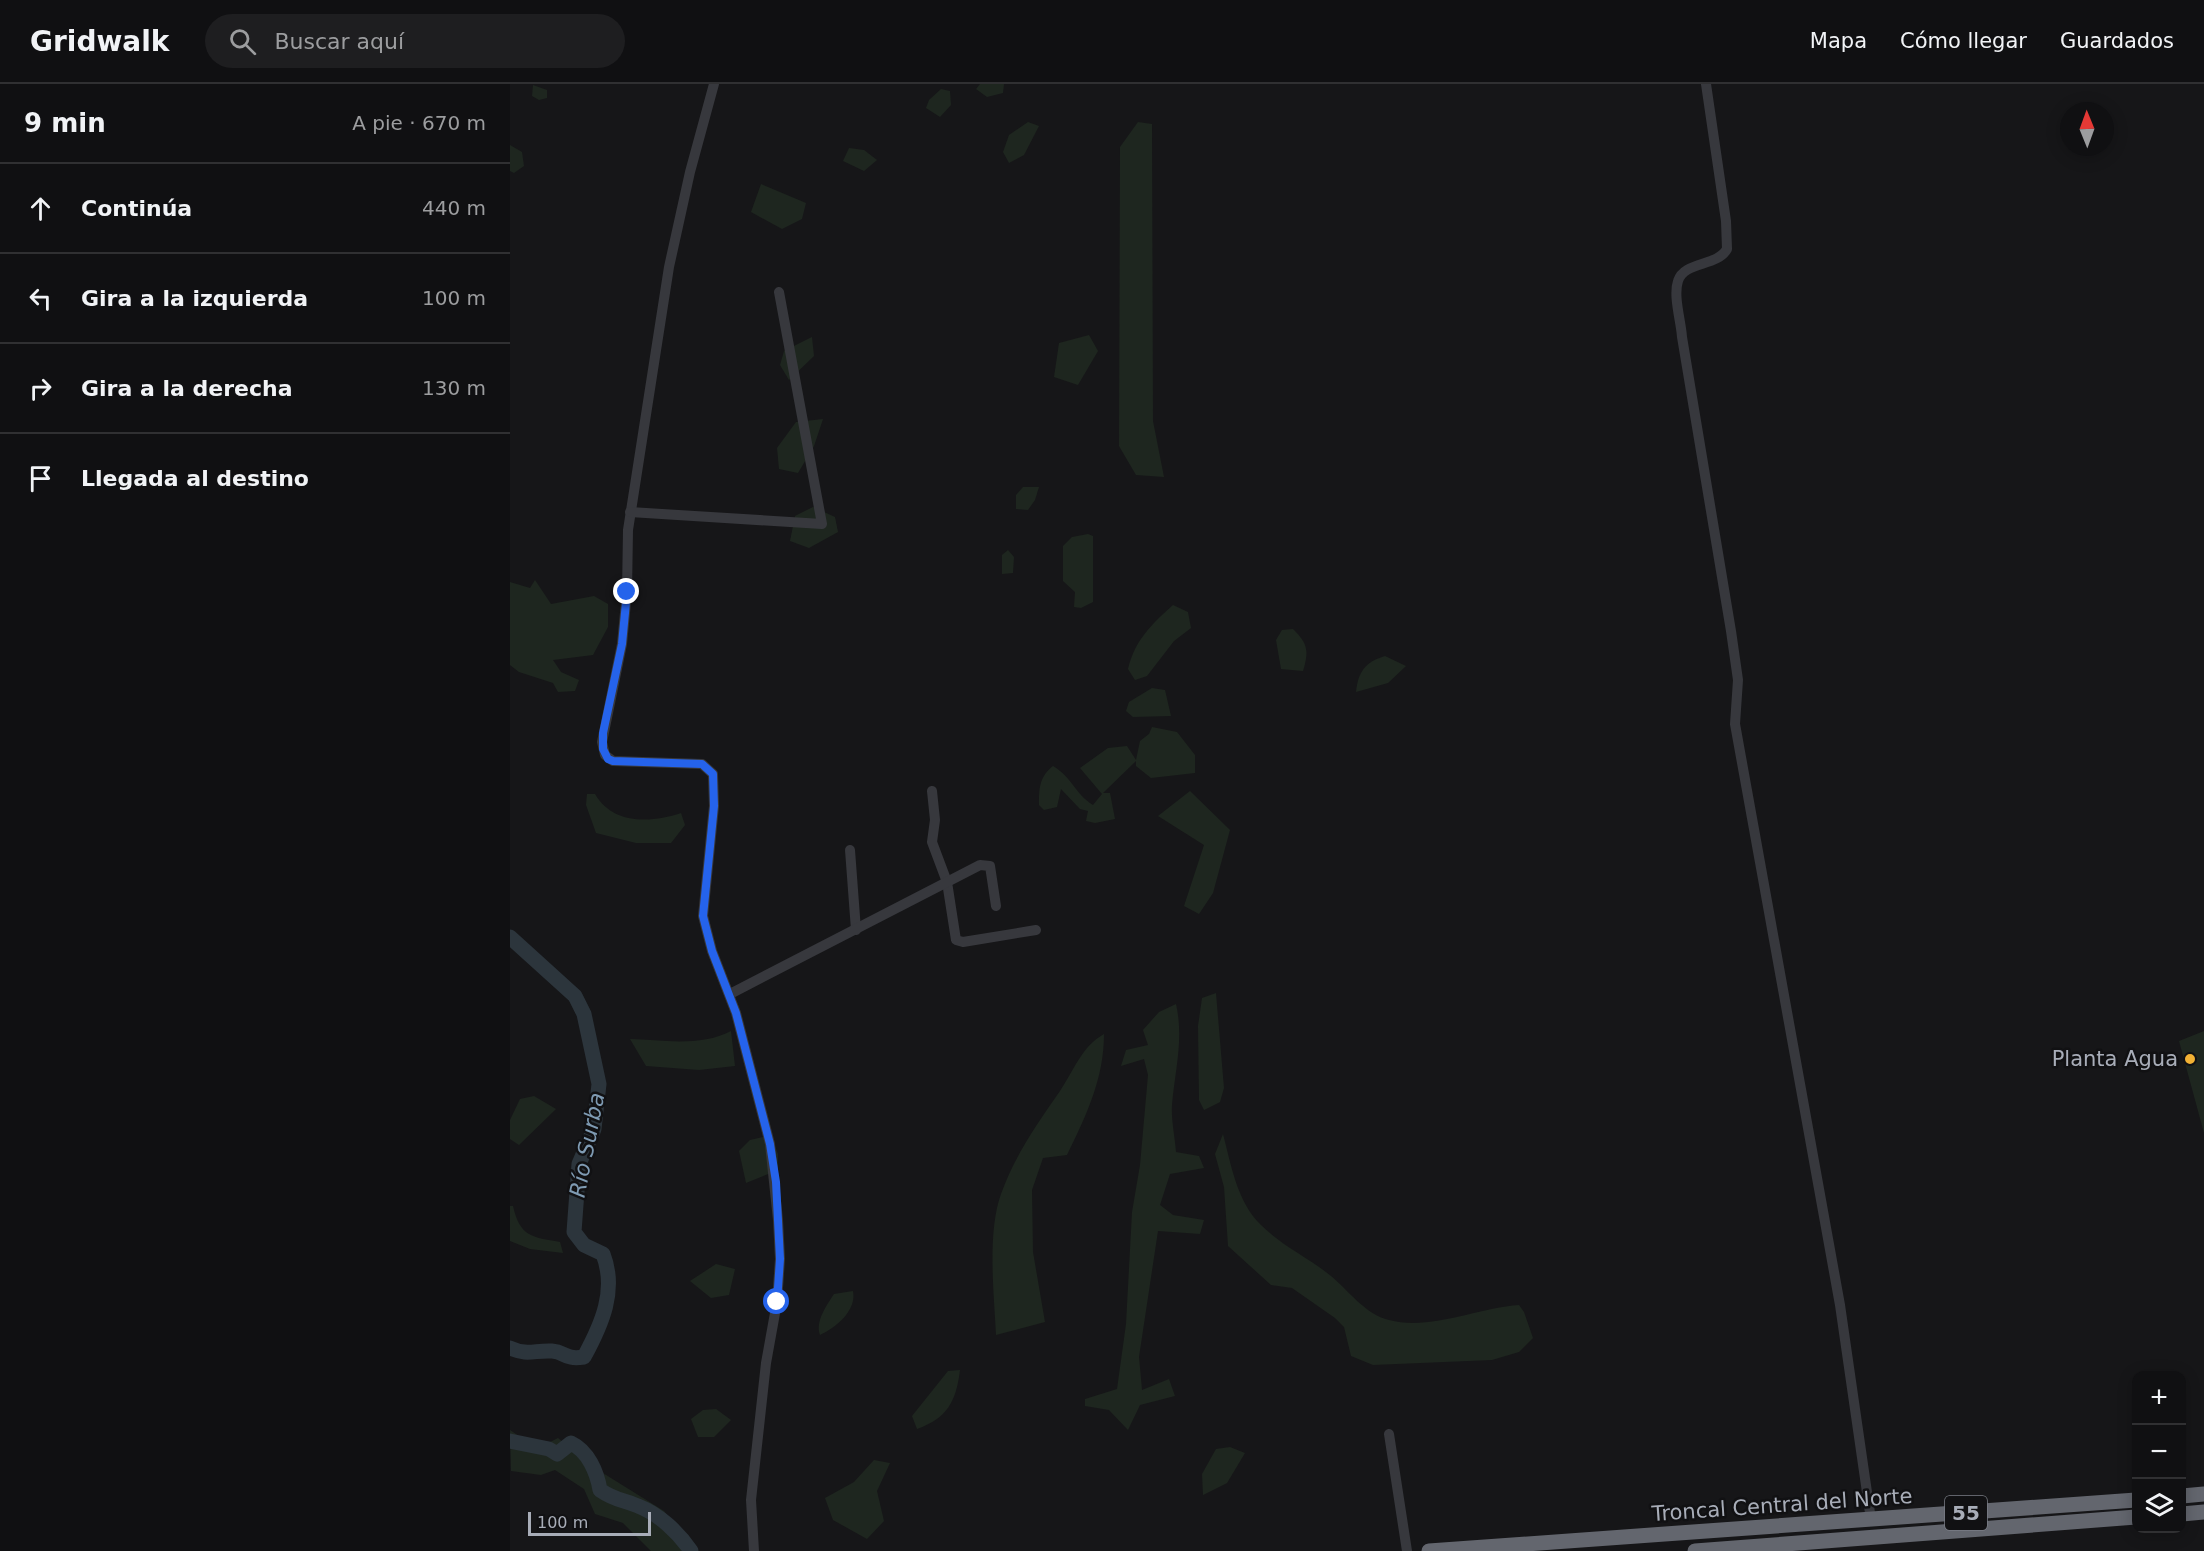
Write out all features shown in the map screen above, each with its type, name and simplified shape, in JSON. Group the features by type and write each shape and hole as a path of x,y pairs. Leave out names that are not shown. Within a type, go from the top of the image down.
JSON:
{"highway":[{"path":"2186,1496 2204,1494"},
{"name":"Troncal Central del Norte","path":"1430,1551 2132,1500"},
{"path":"2186,1514 2204,1512"},
{"name":"Troncal Central del Norte","path":"1695,1551 1734,1550 2132,1517"}],"street":[{"path":"714,84 690,172 669,267 630,512 625,615 603,733 603,749 608,759 613,761 702,764 710,769 714,806 703,916 712,951 730,994 770,1144 776,1182 780,1259 751,1500 754,1551"},
{"path":"1706,84 1726,221 1727,249 1720,259 1687,271 1680,276 1677,288 1682,337 1738,680 1735,724 1840,1305 1871,1520"},
{"path":"630,512 822,524 779,292"},
{"path":"932,791 935,820 932,842 947,882 956,940 963,942 1036,930"},
{"path":"850,850 856,930"},
{"path":"730,994 980,865 990,866 996,906"},
{"path":"1389,1434 1407,1551"}],"shaded area":[{"path":"980,84 1004,84 1003,93 987,97 976,89"},
{"path":"533,85 547,90 547,98 539,100 532,96"},
{"path":"941,89 950,91 951,105 940,117 926,108 929,100"},
{"path":"1028,122 1039,126 1024,155 1009,163 1003,152 1009,135"},
{"path":"1138,122 1152,124 1153,421 1164,477 1136,475 1119,446 1120,147"},
{"path":"510,145 522,152 524,166 514,173 510,171"},
{"path":"849,148 864,150 877,160 864,171 843,161"},
{"path":"761,184 806,203 802,219 782,229 751,212"},
{"path":"1089,335 1098,351 1078,385 1054,377 1059,343"},
{"path":"812,337 814,356 789,380 780,365 784,351"},
{"path":"823,419 814,446 798,473 779,469 777,448 796,422"},
{"path":"1023,487 1039,487 1035,500 1028,510 1016,509 1016,495"},
{"path":"813,507 835,517 838,532 809,548 790,541 795,516"},
{"path":"1088,534 1093,536 1093,602 1081,608 1074,607 1075,592 1063,581 1063,546 1072,537"},
{"path":"1008,550 1014,557 1013,573 1002,574 1002,555"},
{"path":"535,580 551,604 594,596 608,604 608,627 593,655 553,660 561,672 579,680 575,691 558,692 553,683 519,672 510,665 510,582 530,588"},
{"path":"1173,605 1188,612 1191,628 1174,641 1147,676 1135,680 1128,669 1135,650 1151,626"},
{"path":"1293,629 1306,648 1303,671 1281,669 1276,640 1282,630"},
{"path":"1385,656 1406,666 1388,683 1356,692 1364,669 1372,661"},
{"path":"1152,688 1165,690 1171,716 1133,717 1126,711 1129,702"},
{"path":"1152,727 1177,732 1195,755 1195,773 1151,778 1136,766 1136,761 1103,793 1110,793 1115,819 1095,823 1086,821 1088,811 1080,809 1061,789 1057,807 1044,810 1039,805 1042,779 1053,766 1065,775 1082,796 1093,805 1102,794 1080,768 1108,748 1127,746 1136,760 1140,741 1149,734"},
{"path":"1190,791 1230,830 1213,893 1199,914 1184,906 1204,845 1158,816"},
{"path":"587,794 595,794 603,804 622,816 645,820 681,813 685,825 671,843 636,843 596,833 586,805"},
{"path":"1216,993 1224,1088 1220,1102 1204,1110 1199,1100 1198,1026 1202,998"},
{"path":"1176,1004 1179,1042 1172,1111 1176,1152 1199,1156 1204,1168 1170,1174 1160,1205 1173,1215 1204,1220 1200,1234 1158,1231 1139,1357 1142,1390 1169,1379 1175,1396 1140,1405 1128,1430 1109,1410 1085,1406 1085,1399 1117,1389 1126,1324 1132,1212 1140,1165 1148,1075 1144,1059 1121,1066 1126,1050 1148,1045 1143,1030 1159,1012"},
{"path":"731,1031 735,1066 699,1070 646,1066 630,1039 694,1041"},
{"path":"2204,1031 2204,1133 2179,1041"},
{"path":"1104,1034 1097,1082 1081,1126 1067,1155 1043,1158 1032,1190 1033,1252 1045,1322 996,1335 993,1245 994,1227 1001,1194 1020,1153 1079,1059 1096,1039"},
{"path":"534,1096 556,1109 519,1145 510,1139 510,1120 520,1099"},
{"path":"1223,1134 1236,1182 1253,1216 1269,1232 1331,1276 1373,1313 1389,1320 1420,1323 1519,1305 1524,1312 1533,1338 1519,1352 1492,1360 1373,1365 1351,1356 1344,1327 1335,1318 1292,1288 1271,1285 1228,1246 1224,1187 1215,1154"},
{"path":"771,1135 778,1154 778,1170 746,1183 739,1151 750,1140"},
{"path":"510,1206 513,1206 519,1224 524,1230 535,1237 560,1242 563,1253 530,1249 510,1241"},
{"path":"716,1264 735,1269 729,1295 711,1298 690,1281"},
{"path":"853,1291 852,1305 844,1318 820,1335 820,1319 834,1294"},
{"path":"960,1370 953,1400 943,1414 917,1429 912,1416 948,1371"},
{"path":"716,1409 731,1420 714,1437 698,1437 691,1419 703,1410"},
{"path":"510,1430 532,1445 548,1443 558,1438 590,1465 664,1511 673,1522 682,1551 651,1551 623,1523 595,1514 584,1489 555,1470 541,1475 511,1471"},
{"path":"1230,1447 1245,1453 1227,1483 1203,1495 1202,1474 1216,1449"},
{"path":"874,1460 890,1463 877,1491 884,1521 867,1539 833,1520 825,1498 854,1482"}],"waterway":[{"name":"Río Surba","path":"510,937 575,996 584,1014 599,1084 594,1129 579,1164 574,1232 584,1245 603,1254 608,1281 606,1307 597,1332 584,1357 569,1357 552,1351 522,1352 510,1348"},
{"name":"Río Surba","path":"510,1441 549,1449 557,1454 571,1443 582,1451 591,1463 600,1490 638,1506 661,1519 691,1551"}],"place":[{"name":"Planta Agua","path":"2190,1059"}],"route":[{"path":"627,592 622,644 603,733 603,749 608,759 613,761 702,764 713,774 713,827 703,916 706,934 736,1013 770,1144 776,1182 780,1259 777,1302"}]}
